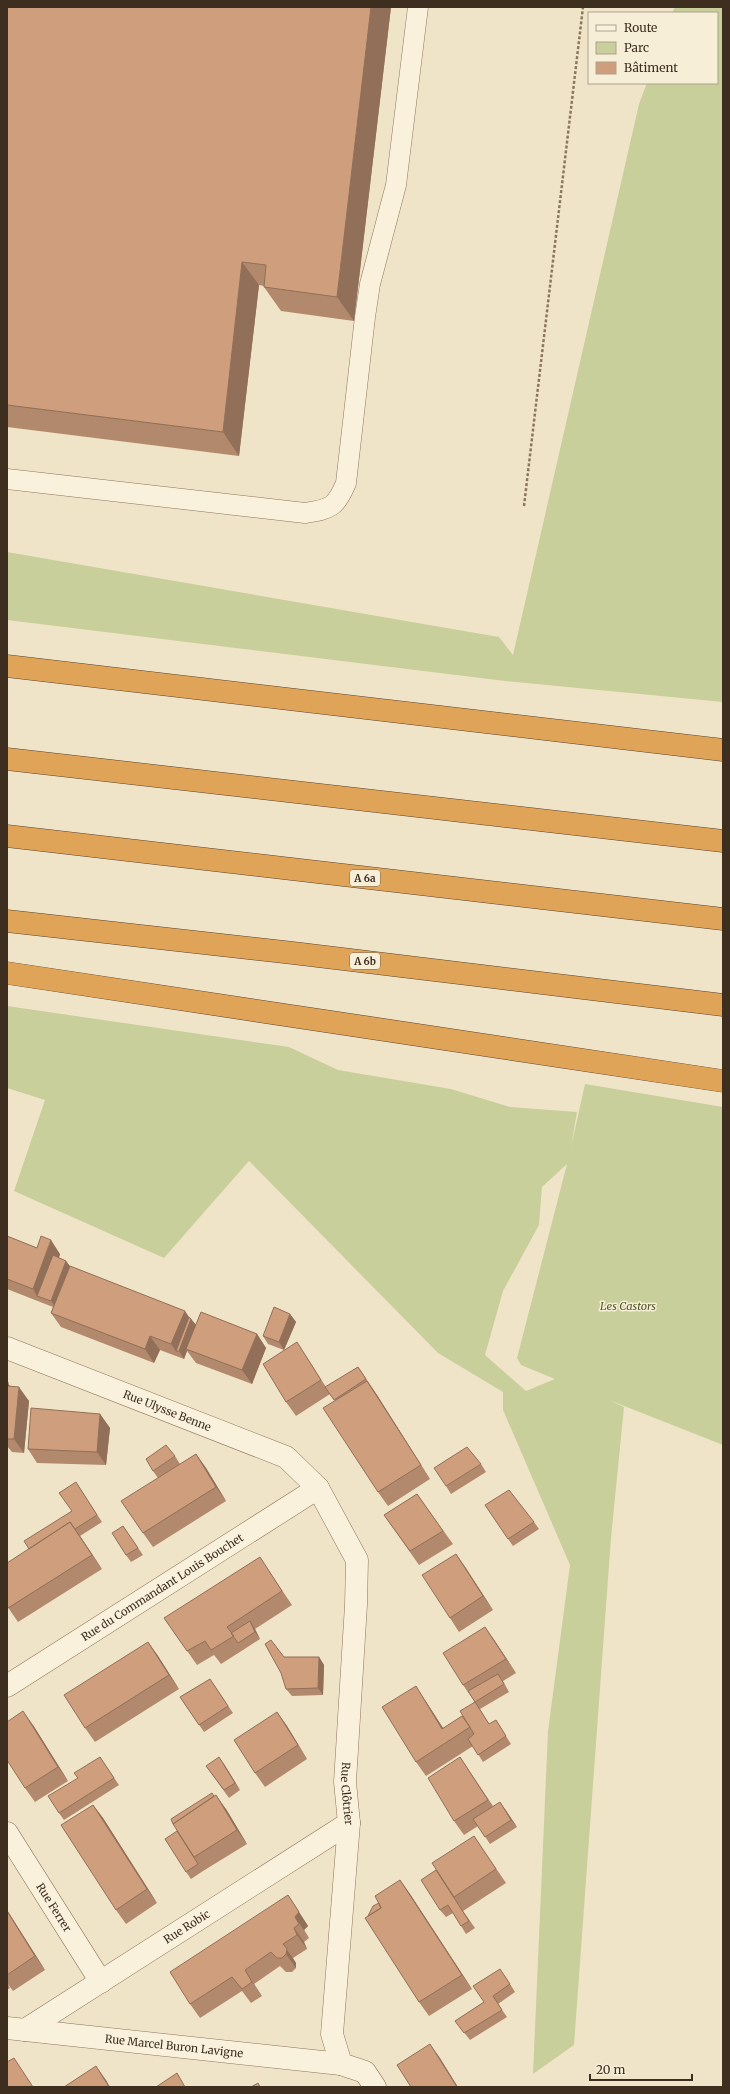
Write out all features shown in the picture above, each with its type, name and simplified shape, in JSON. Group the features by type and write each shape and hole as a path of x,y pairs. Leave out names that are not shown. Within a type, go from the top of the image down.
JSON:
{"highway":[{"path":"7,666 723,750"},
{"path":"7,759 723,842"},
{"name":"A 6a","path":"7,836 723,919"},
{"name":"A 6b","path":"7,921 723,1004"},
{"path":"7,973 723,1081"}],"street":[{"name":"Rue Ulysse Benne","path":"7,1348 286,1457 318,1488"},
{"name":"Rue du Commandant Louis Bouchet","path":"7,1686 318,1488"},
{"name":"Rue Clôtrier","path":"318,1488 357,1560 356,1605 345,1782 349,1823 332,2034 341,2064"},
{"name":"Rue Robic","path":"16,2029 101,1982 349,1823"},
{"name":"Rue Ferrer","path":"7,1833 101,1982"},
{"name":"Rue Marcel Buron Lavigne","path":"16,2029 341,2064"},
{"path":"341,2064 365,2072 375,2087"}],"lane":[{"path":"7,478 305,513 324,510 338,501 346,483 370,284 396,185 418,7"}],"path":[{"path":"524,506 583,7"}],"green space":[{"path":"675,7 723,7 723,702 505,681 7,620 7,552 499,637 513,655 639,104 647,84 718,84 718,12 672,12"},
{"name":"Les Castors","path":"7,1006 289,1047 338,1070 451,1089 510,1107 577,1112 571,1147 585,1084 723,1107 723,1445 609,1400 624,1407 611,1538 574,2045 533,2074 548,1731 570,1565 503,1410 503,1392 438,1353 249,1161 164,1258 14,1191 45,1100 7,1088","holes":["567,1164 517,1358 521,1365 555,1379 526,1391 485,1355 503,1291 539,1225 542,1187"]}],"building":[{"path":"7,7 371,7 337,297 264,287 266,265 242,262 223,432 7,405"},
{"path":"7,1236 37,1248 41,1236 51,1240 33,1289 7,1279"},
{"path":"53,1255 66,1261 51,1301 37,1296"},
{"path":"70,1266 185,1311 171,1344 150,1336 145,1349 51,1313"},
{"path":"274,1307 290,1314 279,1342 263,1336"},
{"path":"201,1312 257,1334 242,1370 186,1349"},
{"path":"189,1317 191,1319 179,1351 176,1351"},
{"path":"297,1342 321,1380 286,1402 263,1364"},
{"path":"358,1367 366,1379 334,1400 325,1387"},
{"path":"367,1381 421,1465 378,1492 323,1408"},
{"path":"7,1382 8,1386 19,1387 14,1439 7,1439"},
{"path":"31,1408 100,1414 97,1452 28,1449"},
{"path":"166,1445 175,1456 153,1471 146,1459"},
{"path":"467,1447 481,1464 446,1486 434,1468"},
{"path":"196,1454 216,1487 143,1533 121,1501"},
{"path":"76,1482 97,1515 75,1529 70,1522 29,1549 24,1541 72,1511 59,1493"},
{"path":"509,1490 534,1522 508,1539 485,1505"},
{"path":"417,1494 443,1531 410,1551 384,1515"},
{"path":"70,1522 92,1555 8,1608 7,1563"},
{"path":"123,1526 138,1548 126,1555 112,1533"},
{"path":"456,1554 483,1596 450,1618 422,1575"},
{"path":"260,1557 282,1591 227,1627 234,1636 211,1650 205,1641 187,1651 164,1618"},
{"path":"250,1621 255,1632 238,1643 231,1633"},
{"path":"485,1627 506,1659 463,1685 443,1653"},
{"path":"271,1640 284,1657 319,1657 318,1688 286,1689 281,1673 265,1644"},
{"path":"148,1642 169,1675 85,1728 64,1695"},
{"path":"498,1674 504,1684 475,1702 468,1691"},
{"path":"210,1679 228,1706 199,1725 180,1697"},
{"path":"416,1686 442,1729 462,1716 470,1727 416,1762 382,1707"},
{"path":"475,1702 489,1724 496,1720 506,1736 478,1755 468,1739 474,1734 460,1711"},
{"path":"23,1711 58,1767 25,1788 7,1760 7,1722"},
{"path":"277,1712 298,1745 255,1773 234,1740"},
{"path":"100,1757 114,1778 59,1813 48,1796 78,1778 74,1773"},
{"path":"219,1757 235,1783 224,1790 206,1766"},
{"path":"460,1757 488,1800 454,1821 428,1778"},
{"path":"212,1793 214,1796 173,1824 171,1819"},
{"path":"216,1795 237,1830 194,1857 173,1824"},
{"path":"500,1802 511,1820 485,1837 473,1819"},
{"path":"93,1805 147,1889 116,1910 61,1825"},
{"path":"177,1831 198,1864 186,1872 165,1839"},
{"path":"474,1836 496,1869 454,1897 432,1863"},
{"path":"436,1870 469,1921 461,1926 448,1905 440,1910 421,1880"},
{"path":"400,1880 462,1975 419,2002 365,1918 381,1908 375,1896"},
{"path":"288,1895 299,1912 295,1917 299,1924 294,1928 297,1935 283,1944 287,1949 286,1954 282,1958 277,1958 271,1952 245,1970 252,1982 242,1989 232,1977 190,2004 170,1972"},
{"path":"379,1903 381,1908 368,1916 373,1906"},
{"path":"7,1911 35,1956 7,1975"},
{"path":"500,1969 510,1984 493,1996 502,2010 464,2033 455,2021 484,2002 473,1986"},
{"path":"430,2044 457,2087 411,2087 397,2065"},
{"path":"14,2058 33,2087 7,2087 7,2062"},
{"path":"96,2066 109,2087 64,2087"},
{"path":"177,2073 185,2087 156,2087"},
{"path":"258,2083 260,2087 251,2087"}]}
